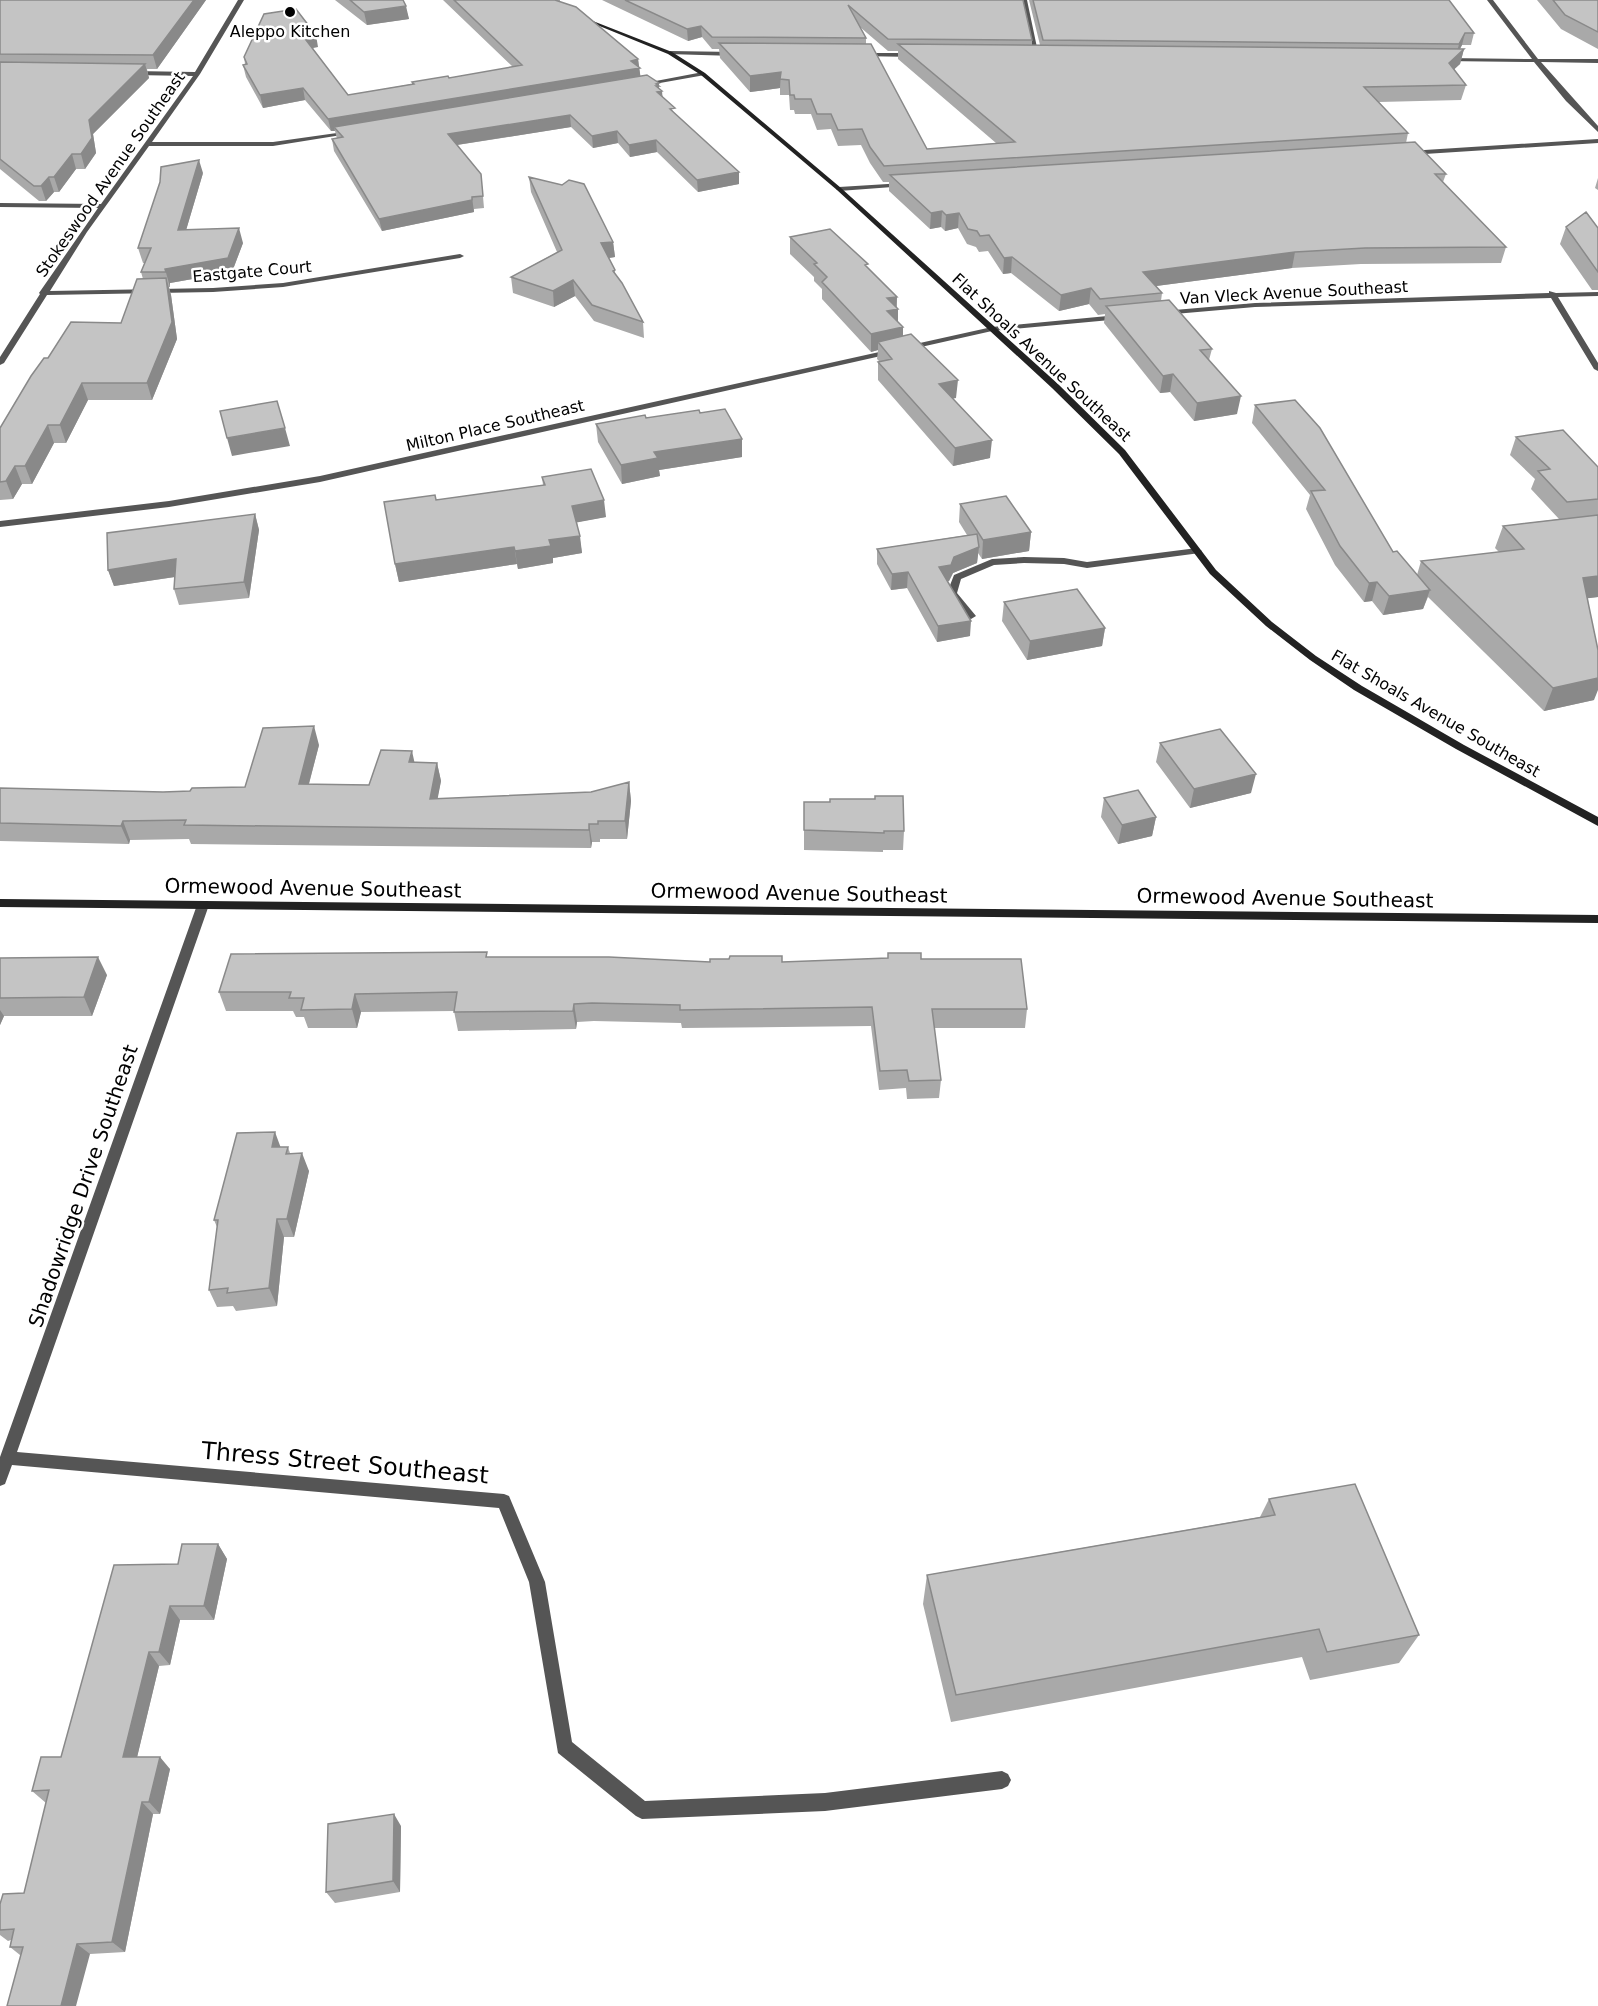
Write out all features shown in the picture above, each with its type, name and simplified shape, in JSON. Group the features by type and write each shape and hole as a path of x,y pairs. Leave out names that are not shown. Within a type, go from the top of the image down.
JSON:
{"street":[{"name":"Stokeswood Avenue Southeast","path":"0,363 43,293 197,74 241,0"},
{"path":"1024,0 1037,56"},
{"path":"1490,0 1535,61 1575,109 1598,130"},
{"name":"Flat Shoals Avenue Southeast","path":"566,12 670,53 704,74 839,189 1122,452 1213,572 1240,599 1313,658 1358,688 1460,747 1598,822"},
{"path":"670,53 744,54"},
{"path":"849,55 920,55"},
{"path":"1025,56 1049,56"},
{"path":"1440,60 1598,61"},
{"path":"128,73 197,74"},
{"path":"631,86 704,74"},
{"path":"148,144 273,144 364,131"},
{"path":"1396,153 1598,141"},
{"path":"839,189 910,184"},
{"path":"0,205 104,206"},
{"name":"Eastgate Court","path":"43,293 213,290 283,285 460,256"},
{"path":"1552,293 1598,369"},
{"name":"Van Vleck Avenue Southeast","path":"1148,314 1255,305 1552,293 1598,294"},
{"path":"992,329 1125,316"},
{"name":"Milton Place Southeast","path":"0,524 169,504 320,479 992,329"},
{"path":"971,616 952,592 957,576 992,562 1054,561 1088,565 1197,551"},
{"name":"Ormewood Avenue Southeast","path":"0,903 1598,919"},
{"name":"Shadowridge Drive Southeast","path":"0,1479 203,905"},
{"name":"Thress Street Southeast","path":"7,1458 504,1501 537,1582 564,1748 642,1810 825,1802 1002,1780"}],"building":[{"path":"0,0 194,0 153,55 0,54"},
{"path":"350,0 403,0 406,6 364,12"},
{"path":"454,0 555,0 576,7 638,59 631,61 640,68 328,119 303,88 260,95 243,65 247,64 244,57 264,14 296,9 316,35 309,36 312,39 306,40 348,95 414,84 412,82 522,65"},
{"path":"625,0 1023,0 1032,40 888,39 848,5 866,38 712,37 701,26 687,29"},
{"path":"1033,0 1449,0 1474,33 1465,33 1459,44 1043,40"},
{"path":"1553,0 1598,0 1598,32 1565,15"},
{"path":"719,43 871,44 927,149 1015,142 898,44 1464,49 1449,63 1466,85 1364,87 1408,133 884,166 870,147 862,129 838,130 831,114 817,114 811,99 795,99 794,95 790,95 789,80 780,79 781,72 750,76"},
{"path":"0,62 145,64 89,120 92,138 81,154 72,154 54,177 49,177 41,186 34,186 0,159"},
{"path":"647,75 659,83 656,84 659,86 656,86 662,91 657,92 675,108 670,109 739,172 697,180 656,140 629,145 617,131 592,136 570,115 448,134 481,174 483,196 379,219 332,139 343,137 334,127"},
{"path":"1415,142 1446,174 1435,174 1506,247 1365,248 1295,252 1143,272 1162,293 1100,299 1091,288 1061,295 1012,257 1004,258 989,235 980,236 977,231 968,229 959,213 946,215 942,211 931,213 890,175"},
{"path":"199,160 178,230 239,228 228,258 165,269 166,272 141,272 151,248 138,248 160,182 161,167"},
{"path":"529,177 562,185 569,180 584,184 613,242 601,243 615,270 613,271 643,322 592,305 573,280 553,291 511,277 562,250"},
{"path":"1586,212 1598,228 1598,272 1566,227"},
{"path":"830,229 868,264 865,265 897,297 887,298 898,309 887,311 903,327 871,334 822,282 827,277 814,264 817,263 790,237"},
{"path":"166,278 172,322 147,383 82,383 60,425 48,425 25,466 15,466 6,481 0,482 0,428 31,376 44,358 48,358 71,322 121,323 137,279"},
{"path":"1169,300 1212,349 1200,350 1241,396 1197,403 1173,374 1163,376 1106,306"},
{"path":"911,334 958,380 939,384 992,440 955,448 878,362 892,359 878,342"},
{"path":"1295,400 1320,428 1393,552 1397,551 1430,590 1389,596 1377,582 1369,583 1340,546 1311,491 1325,490 1255,405"},
{"path":"277,401 285,428 227,438 220,411"},
{"path":"725,409 742,439 654,452 658,458 621,465 596,424 645,415 646,418 699,410 700,413"},
{"path":"1563,430 1598,467 1598,499 1567,502 1538,471 1550,469 1516,437"},
{"path":"591,469 604,500 572,506 580,536 549,540 551,546 515,551 514,547 395,564 384,502 435,495 436,500 545,485 542,477"},
{"path":"1006,496 1031,532 983,540 960,504"},
{"path":"255,514 244,582 174,589 176,559 108,570 107,533"},
{"path":"1598,515 1598,576 1583,578 1598,650 1598,678 1553,688 1421,561 1524,549 1503,526"},
{"path":"977,534 979,547 954,557 951,565 939,567 971,621 938,626 908,572 892,574 877,549"},
{"path":"1077,589 1105,628 1030,641 1004,602"},
{"path":"314,726 299,784 369,785 381,750 412,751 409,762 437,763 430,799 591,792 629,782 625,821 598,821 598,824 589,824 589,830 184,825 186,820 123,821 121,826 0,823 0,788 163,792 190,791 192,788 245,787 263,728"},
{"path":"1220,729 1256,774 1194,789 1160,743"},
{"path":"1138,790 1156,817 1122,825 1104,798"},
{"path":"875,796 903,796 904,831 884,831 884,833 804,830 804,802 830,802 830,799 875,799"},
{"path":"487,952 486,957 609,957 710,962 710,959 729,959 730,956 782,956 782,962 888,958 888,953 921,953 921,959 1021,959 1027,1009 932,1009 941,1080 909,1081 907,1070 880,1071 872,1007 680,1010 680,1005 592,1003 574,1004 573,1011 454,1012 457,992 355,994 352,1009 301,1010 304,998 289,998 291,992 219,992 231,954"},
{"path":"98,957 84,997 0,998 0,958"},
{"path":"275,1132 272,1147 288,1147 286,1154 302,1153 287,1219 277,1219 269,1288 227,1293 228,1288 209,1290 218,1220 214,1220 237,1133"},
{"path":"1355,1484 1419,1635 1327,1652 1319,1629 956,1695 927,1575 1275,1515 1269,1499"},
{"path":"182,1544 218,1544 204,1606 170,1606 159,1652 149,1652 123,1757 160,1757 149,1802 142,1802 112,1942 77,1944 61,2006 7,2006 23,1947 10,1947 14,1929 0,1930 0,1904 3,1894 24,1893 49,1790 32,1791 41,1757 61,1757 114,1565 178,1564"},
{"path":"394,1814 393,1881 326,1892 328,1824"}],"place":[{"name":"Aleppo Kitchen","path":"290,12"}]}
